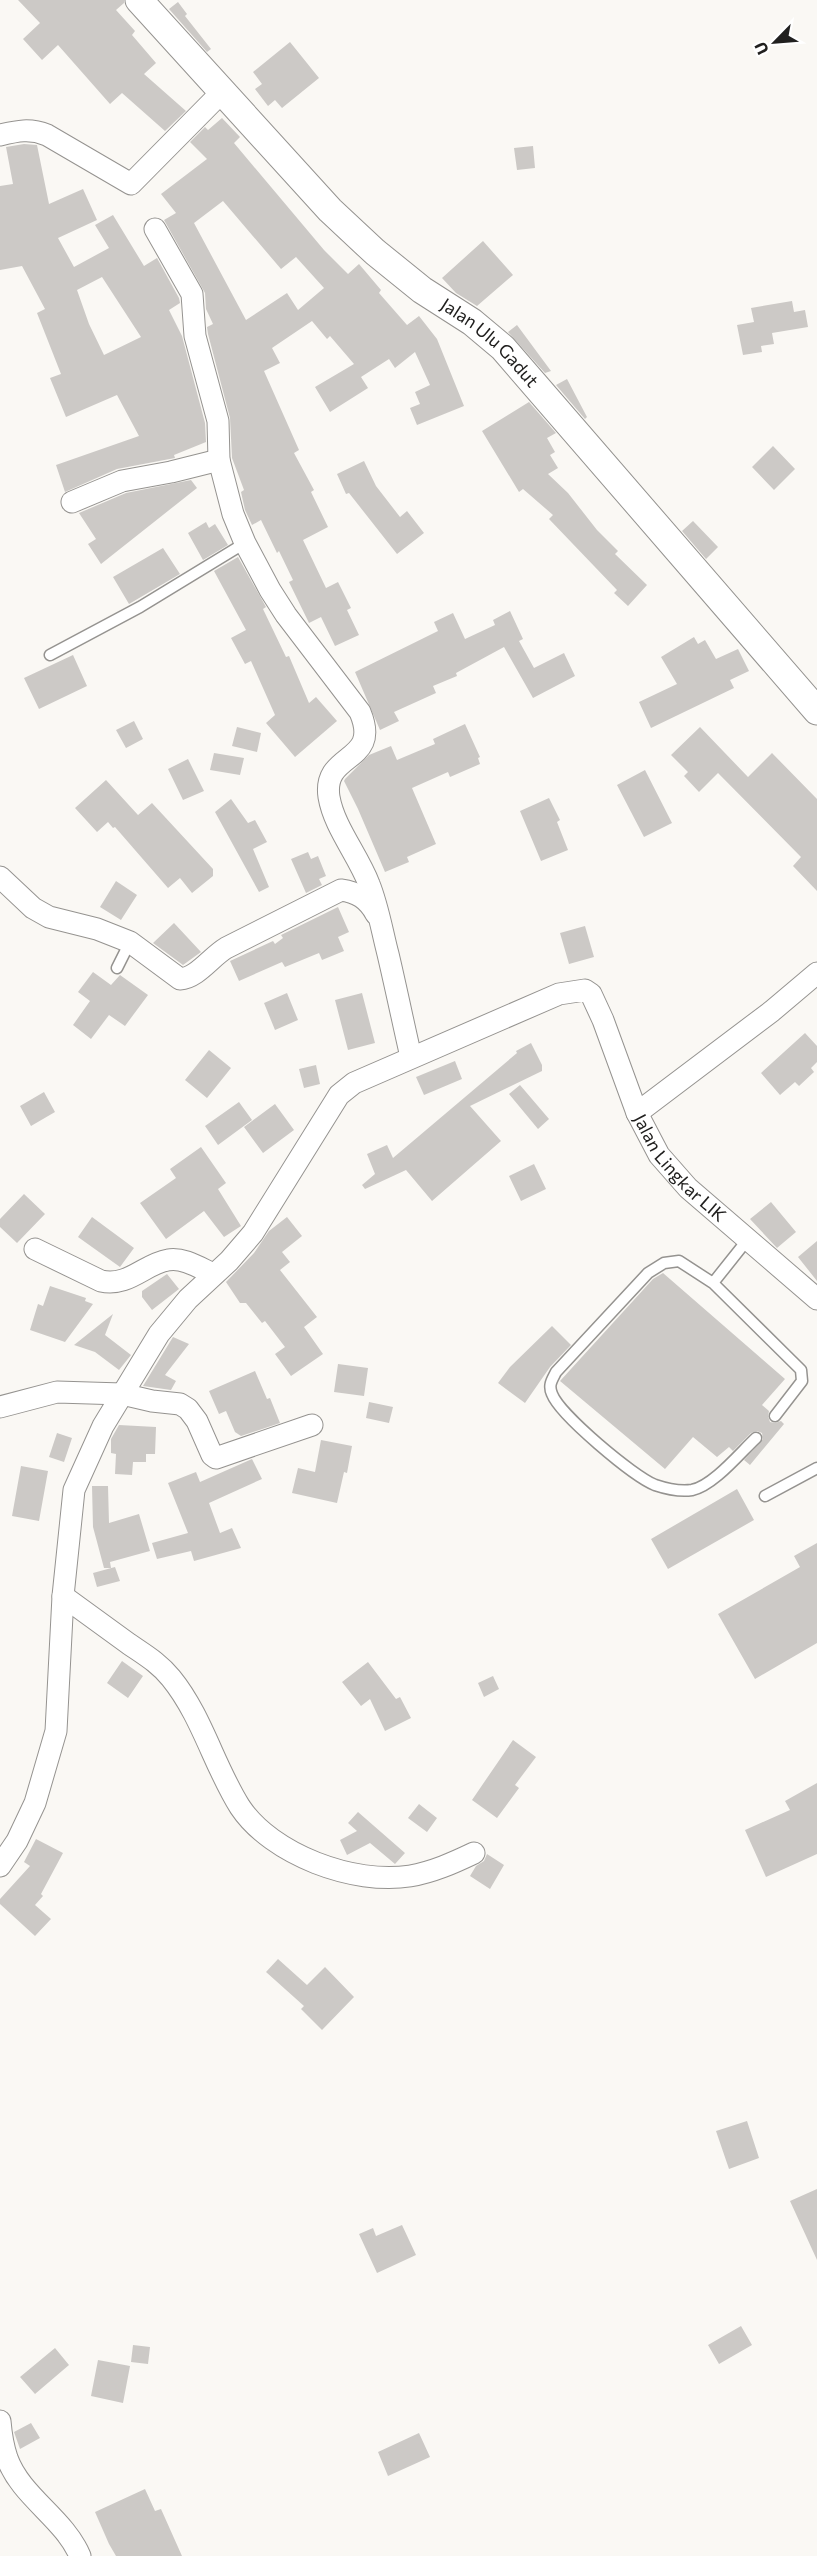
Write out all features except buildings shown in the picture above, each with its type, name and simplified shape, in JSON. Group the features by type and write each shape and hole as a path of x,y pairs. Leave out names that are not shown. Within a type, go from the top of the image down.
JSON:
{"street":[{"name":"Jalan Ulu Gadut","path":"139,0 221,93 330,210 375,252 422,290 472,322 503,348 817,711"},
{"path":"0,135 22,130 35,130 131,184 221,93"},
{"path":"155,229 192,294 195,336 218,421 219,460 233,514 245,543 286,615 360,712 365,725 366,737 361,748 337,766 331,778 329,794 333,810 369,884 411,1057"},
{"path":"72,502 122,481 219,460"},
{"path":"0,877 15,894 49,917 97,929 130,942 180,978 187,978 226,948 341,890 353,891 364,898 380,923"},
{"name":"Jalan Lingkar LIK","path":"817,973 772,1011 637,1113 659,1155 688,1188 817,1299"},
{"path":"0,1866 17,1841 35,1803 56,1731 63,1596 74,1490 103,1426 159,1334 188,1299 229,1260 253,1233 339,1095 354,1083 411,1057 559,994 585,990 591,994 603,1020 637,1113"},
{"path":"35,1249 102,1281 112,1283 168,1260 183,1261 213,1274"},
{"path":"0,1407 57,1392 122,1394 184,1406 197,1421 212,1455 216,1458 312,1425"},
{"path":"63,1596 158,1663 189,1705 240,1806 259,1830 284,1848 321,1865 373,1876 409,1876 444,1867 474,1853"},
{"path":"0,2421 7,2459 21,2482 71,2539 80,2556"}],"lane":[{"path":"50,655 140,607 245,543"},
{"path":"117,968 130,942"},
{"path":"712,1283 748,1239"},
{"path":"756,1438 710,1481 693,1490 676,1490 653,1484 615,1458 575,1422 552,1395 550,1385 556,1372 648,1273 664,1263 679,1261 712,1283 801,1371 802,1381 775,1416"},
{"path":"765,1496 817,1468"}]}
